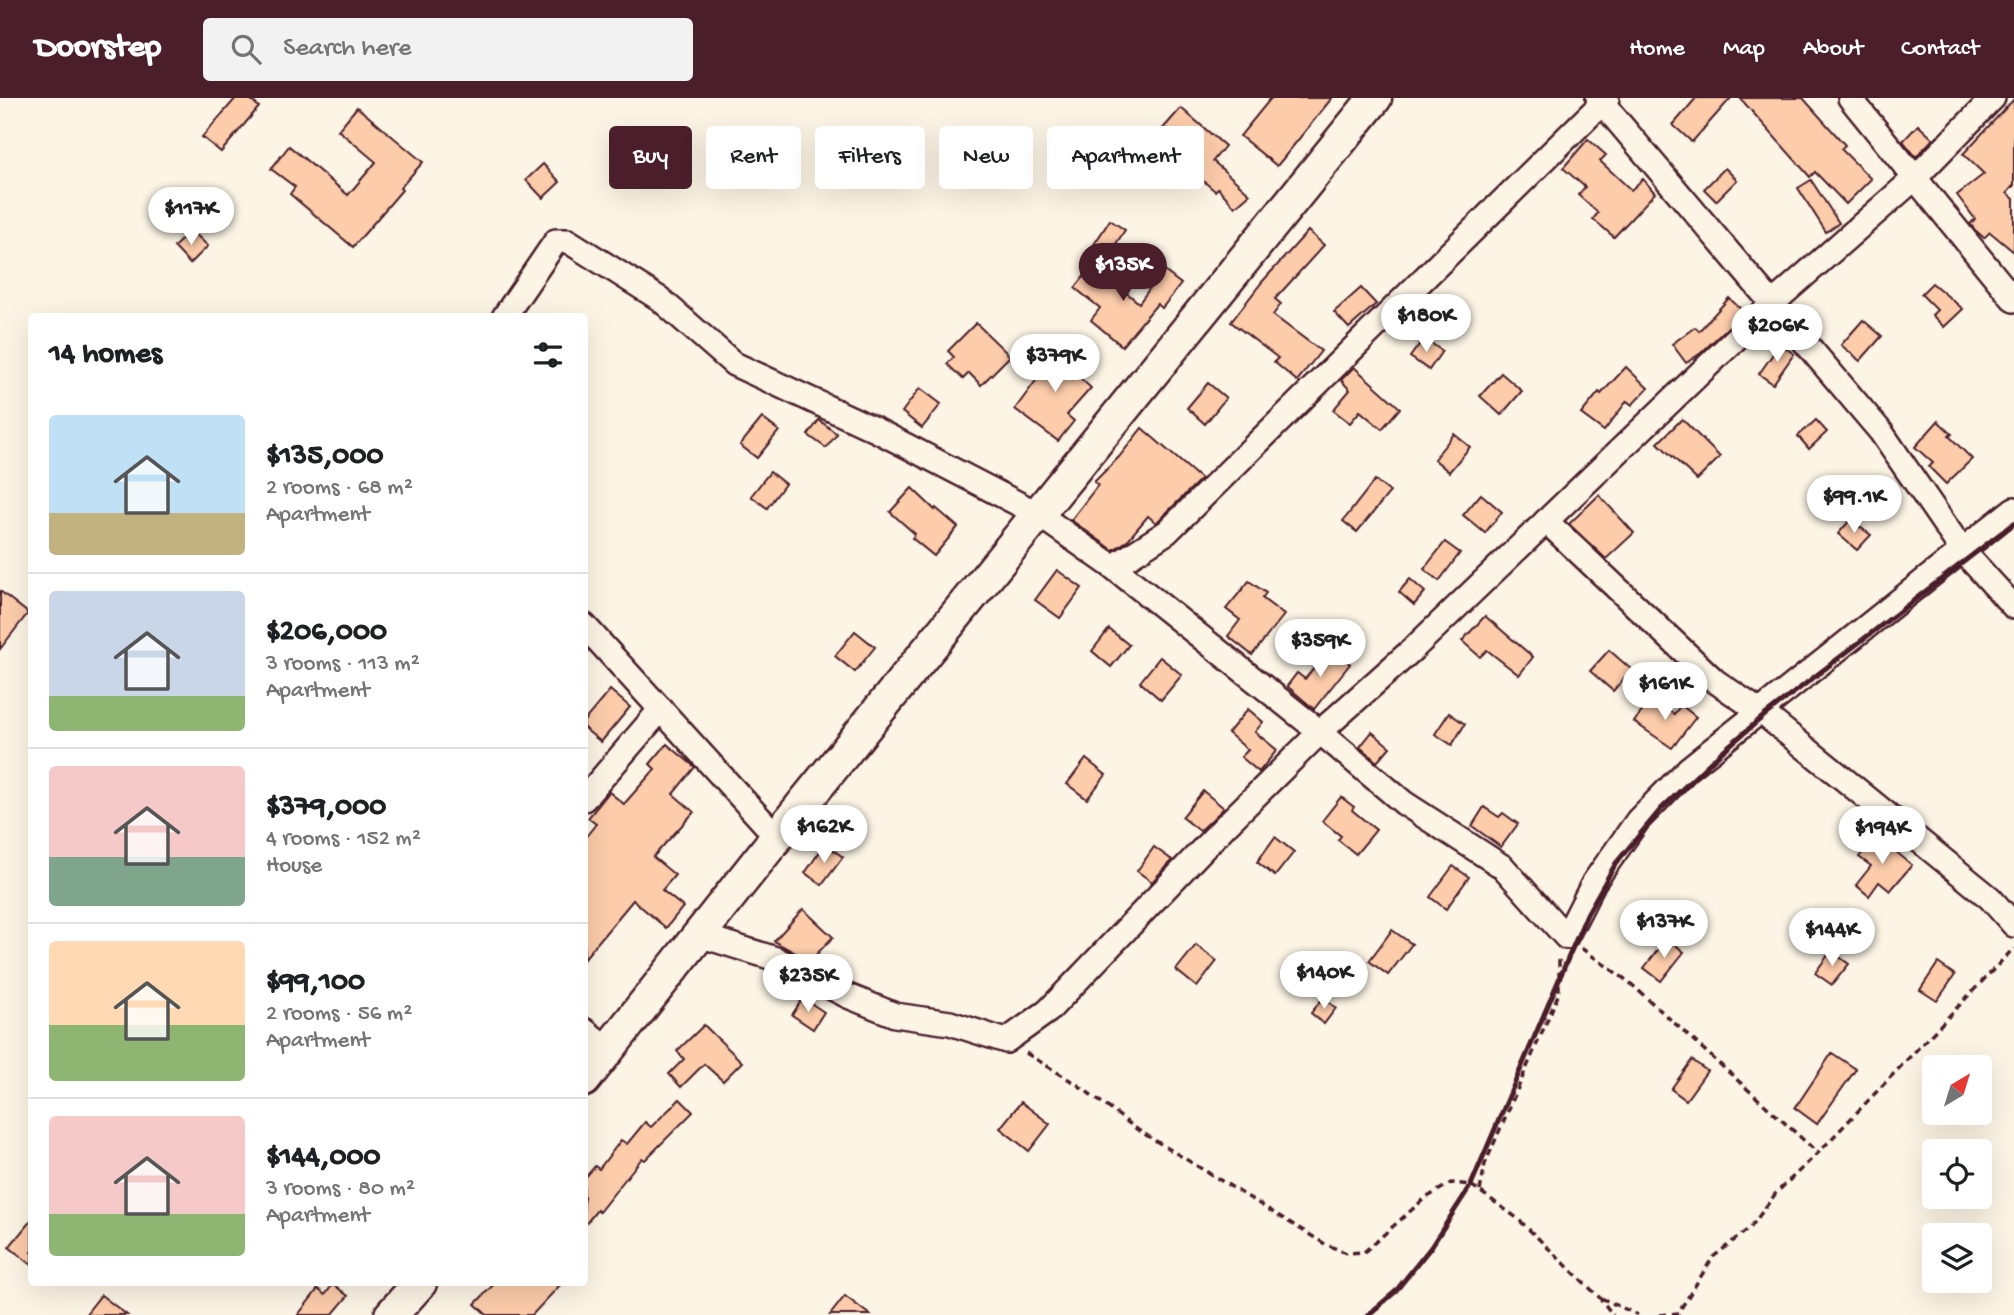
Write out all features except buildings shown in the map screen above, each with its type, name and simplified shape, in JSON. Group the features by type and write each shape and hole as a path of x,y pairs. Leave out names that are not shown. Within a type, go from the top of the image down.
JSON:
{"main road":[{"path":"588,1067 596,1040 699,935 1375,98"},
{"path":"391,1315 417,1286"}],"street":[{"path":"1850,98 2014,300"},
{"path":"699,935 776,959 848,996 895,1015 950,1023 1006,1041 1048,1011 1224,827 1320,732 1413,649 1773,303 1914,178 1993,98"},
{"path":"1113,567 1167,532 1602,100 1881,432 1962,550 2014,607"},
{"path":"507,313 556,241 568,241 660,299 734,364 876,430 1038,514 1113,567 1320,732 1404,803 1503,867 1566,937 1594,882 1638,820 1688,769 2014,509"},
{"path":"1546,521 1715,681 1760,711 1990,898 2014,925"},
{"path":"588,629 776,837"},
{"path":"588,794 661,709"}],"path":[{"path":"1480,1191 1485,1164 1559,993 1558,958 1566,937 1629,982 1818,1153"},
{"path":"1660,1315 1678,1313 1713,1257 1751,1227 1776,1193 1818,1153 2014,948"},
{"path":"1006,1041 1078,1085 1138,1130 1176,1154 1325,1244 1346,1253 1364,1252 1423,1199 1451,1183 1471,1185 1517,1218 1599,1297 1613,1315"},
{"path":"1599,1297 1637,1315"}],"railway":[{"path":"1368,1315 1395,1292 1431,1247 1471,1185 1587,914 1616,863 1661,809 1717,756 1765,715 2014,523"}]}
